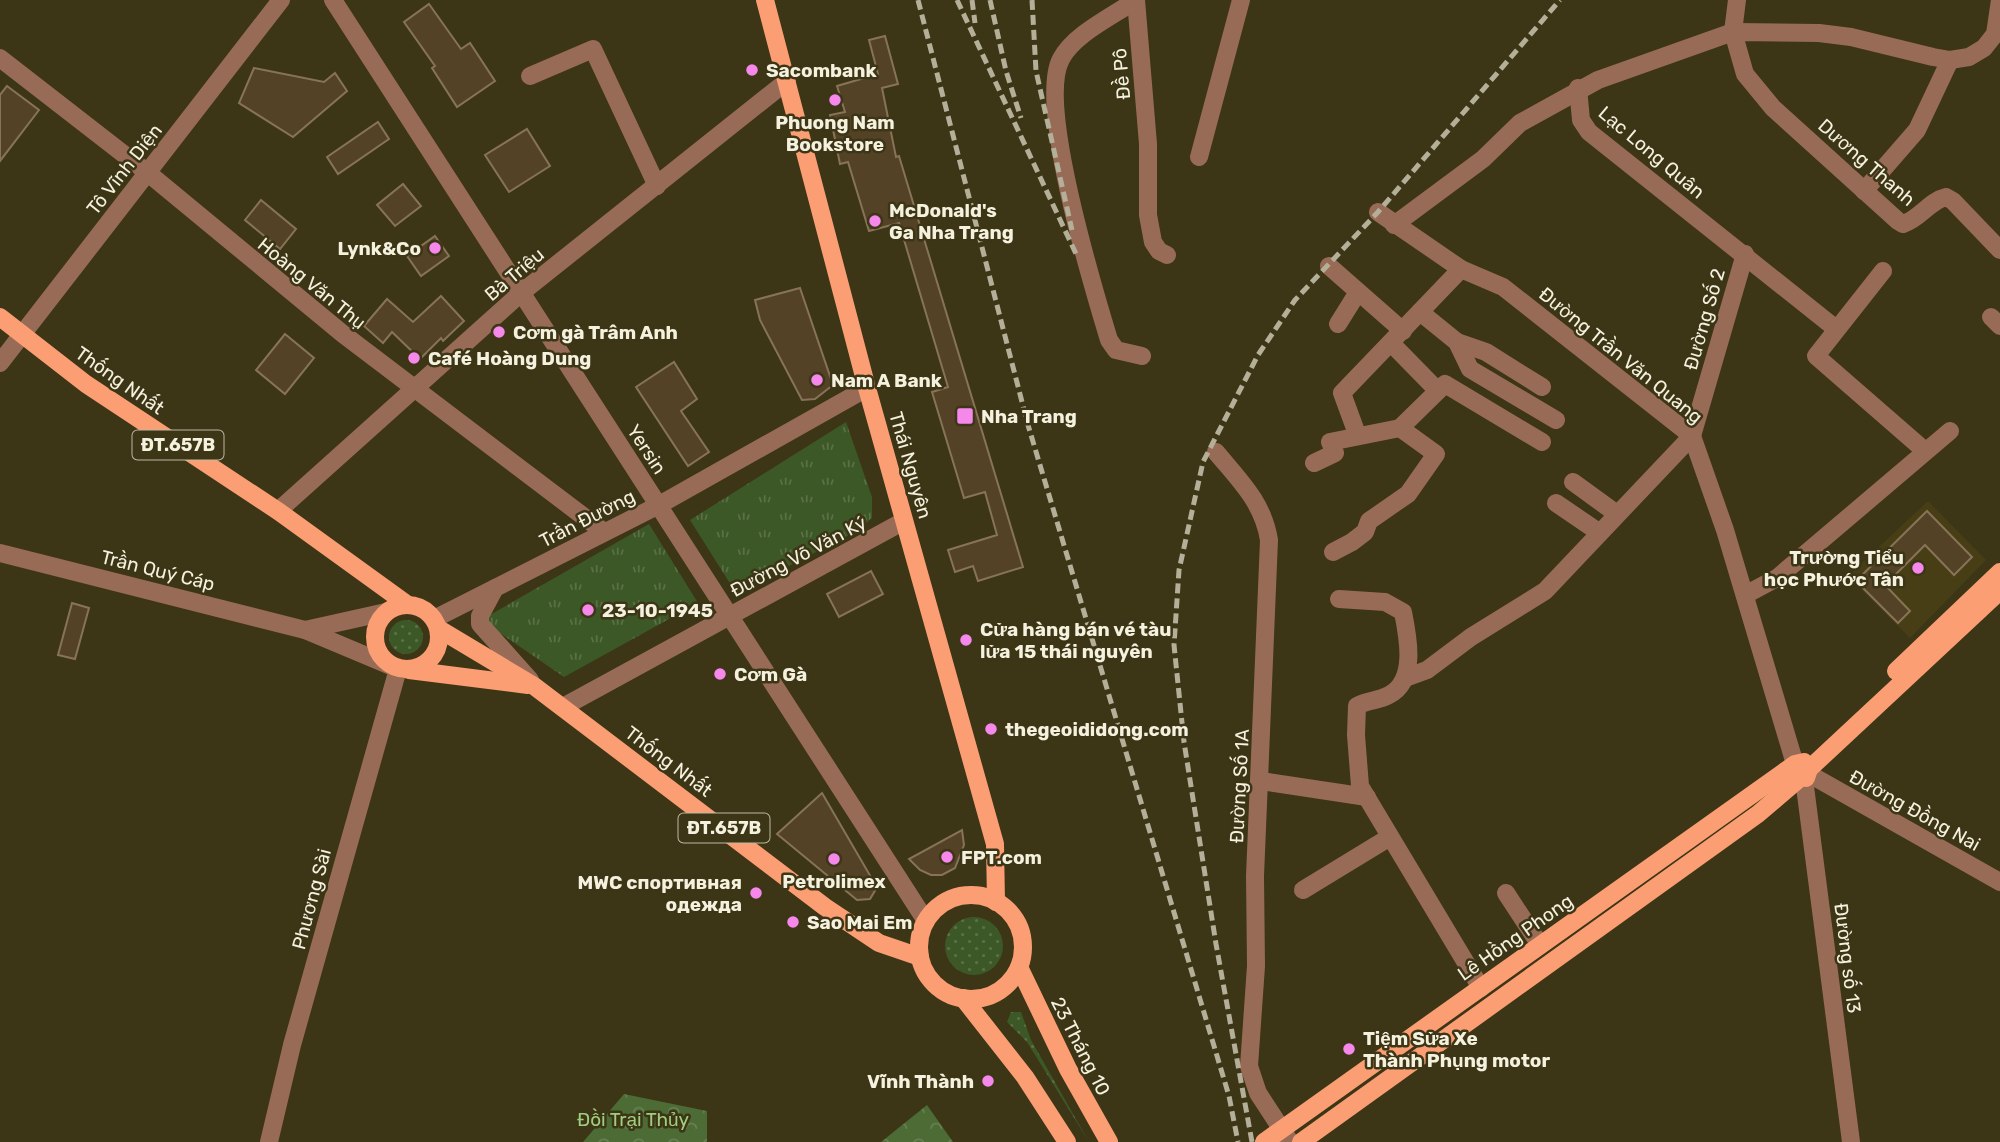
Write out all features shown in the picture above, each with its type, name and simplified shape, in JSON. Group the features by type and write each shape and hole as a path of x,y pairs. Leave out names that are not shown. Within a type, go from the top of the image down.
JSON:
{"main road":[{"name":"Thái Nguyên","path":"765,0 867,388 995,844 996,902"},
{"name":"Thống Nhất","path":"0,317 86,384 360,568 408,605 418,607 436,624 534,686 825,907 879,943 920,957"},
{"name":"Thống Nhất","path":"360,568 386,612"},
{"name":"Lê Hồng Phong","path":"1308,1140 1758,814 2000,572"},
{"name":"Lê Hồng Phong","path":"1264,1142 1286,1136 1540,945 1801,771 2000,591"},
{"path":"408,605 386,612 376,628 376,646 384,661 403,669 425,665 433,658 439,639 436,624"},
{"name":"Thống Nhất","path":"403,669 534,686"},
{"path":"975,895 996,902 1018,927 1023,947 1019,967 999,991 975,999 963,998 940,988 931,980 920,957 919,945 926,921 942,904 953,899 975,895"},
{"name":"23 Tháng 10","path":"1019,967 1068,1069 1109,1142"},
{"path":"963,998 1025,1077 1067,1142"}],"street":[{"name":"Tô Vĩnh Diện","path":"0,363 281,0"},
{"name":"Yersin","path":"333,0 926,921"},
{"path":"1136,0 1074,43 1062,57 1055,72 1053,94 1059,147 1109,340 1116,350 1142,356"},
{"name":"Đề Pô","path":"1136,0 1148,144 1149,227 1159,251 1167,254"},
{"path":"1199,157 1241,0"},
{"path":"1737,0 1733,32 1819,33 1950,60 1969,57 1984,48 1995,34 2000,0"},
{"name":"Lạc Long Quân","path":"1733,32 1578,88 1581,120 1589,132 1835,328"},
{"name":"Dương Thanh","path":"1733,32 1745,74 1773,108 1903,224 1939,198 1946,197 1954,201 2000,250"},
{"path":"530,76 593,49 657,186"},
{"name":"Hoàng Văn Thụ","path":"0,58 148,173 247,259 413,390 604,532"},
{"path":"1864,191 1917,130 1950,60"},
{"name":"Bà Triệu","path":"278,512 521,293 787,81"},
{"path":"1394,225 1483,159 1520,123 1578,88"},
{"name":"Đường Trần Văn Quang","path":"1378,212 1461,269 1503,287 1692,436 1801,771"},
{"name":"Đường Số 2","path":"1692,436 1745,254"},
{"path":"1329,266 1358,292 1397,337 1437,390"},
{"path":"1357,434 1342,393 1461,269"},
{"path":"1883,271 1835,328 1816,356 1924,450"},
{"path":"1338,324 1358,292"},
{"path":"1420,312 1457,342 1486,352 1542,387"},
{"path":"1457,342 1470,369 1556,420"},
{"path":"1314,463 1335,453 1330,442 1357,434 1400,428 1445,384 1542,442"},
{"name":"Trần Đường","path":"436,624 495,588 659,505 867,388"},
{"path":"1333,552 1365,532 1369,521 1408,494 1436,454 1400,428"},
{"path":"1745,594 1767,585 1786,571 1924,450 1950,431"},
{"path":"1405,678 1420,674 1471,637 1545,592 1692,436"},
{"name":"Đường Số 1A","path":"1216,452 1255,497 1266,519 1269,540 1255,876 1255,975 1249,1066 1258,1093 1286,1136"},
{"path":"1573,482 1617,514"},
{"path":"1556,503 1600,533"},
{"name":"Đường Võ Văn Ký","path":"563,707 904,521"},
{"name":"Trần Quý Cáp","path":"0,553 305,630 403,669"},
{"path":"495,588 480,616 480,624 534,686"},
{"path":"1339,599 1385,602 1403,612 1408,643 1405,678 1401,687 1388,696 1357,706 1360,786 1481,988"},
{"name":"Trần Quý Cáp","path":"305,630 386,612"},
{"name":"Phương Sài","path":"269,1142 323,932 403,669"},
{"name":"Đường Đồng Nai","path":"1801,771 2000,882"},
{"name":"Đường số 13","path":"1801,771 1851,1142"},
{"path":"1261,781 1367,797"},
{"path":"1303,890 1390,837"},
{"path":"1506,893 1540,945"}],"shaded area":[{"name":"Trường Tiểu học Phước Tân","path":"1928,501 1986,560 1910,638 1848,576"}],"green space":[{"path":"846,422 872,497 872,518 855,532 736,593 690,520"},
{"path":"649,524 698,603 564,677 481,620"},
{"path":"406,620 418,625 423,637 418,649 406,654 394,649 389,637 394,625"},
{"path":"968,917 980,917 995,925 1003,940 1003,952 995,967 980,975 968,975 953,967 945,952 945,940 953,925"},
{"path":"1011,1012 1021,1012 1031,1040 1089,1142 1027,1042 1007,1022"},
{"name":"Đồi Trại Thủy","path":"624,1094 707,1111 707,1142 583,1142"},
{"path":"927,1105 953,1142 881,1142"}],"building":[{"path":"429,4 461,49 470,43 495,81 457,107 432,68 435,66 404,22"},
{"path":"885,36 898,84 882,88 896,157 899,156 1023,567 978,581 973,566 955,572 948,550 997,535 985,492 964,498 932,392 948,387 899,223 869,231 848,162 840,164 830,115 845,112 837,86 878,74 869,40"},
{"path":"254,68 324,82 335,73 347,91 293,137 239,103"},
{"path":"7,86 39,110 0,161 0,95"},
{"path":"378,122 389,139 338,174 327,157"},
{"path":"527,129 550,166 509,192 485,155"},
{"path":"403,184 421,206 395,226 377,205"},
{"path":"261,200 296,229 280,249 245,220"},
{"path":"435,236 449,256 421,276 407,256"},
{"path":"800,288 833,385 815,399 802,400 760,320 755,300"},
{"path":"441,296 464,321 443,341 441,338 420,359 392,332 383,343 364,326 387,299 413,322"},
{"path":"285,334 314,358 285,394 256,370"},
{"path":"674,362 697,399 681,411 709,452 688,466 636,387"},
{"path":"1927,511 1972,557 1954,575 1925,545 1885,585 1910,611 1898,623 1856,581"},
{"path":"871,571 883,594 839,617 827,594"},
{"path":"72,603 89,608 75,659 58,655"},
{"name":"Petrolimex","path":"822,793 875,884 876,889 870,899 857,900 777,834"},
{"path":"962,830 964,845 955,868 942,875 931,875 920,870 909,859"}],"railway":[{"path":"918,0 1028,425 1229,1096 1238,1142"},
{"path":"957,0 1078,258"},
{"path":"972,0 975,23"},
{"path":"990,0 1006,71 1021,118"},
{"path":"1032,0 1036,71 1072,230"},
{"path":"1252,1142 1216,944 1184,742 1174,645 1179,570 1203,462 1258,355 1295,300 1378,212 1560,0"}],"place":[{"name":"Sacombank","path":"752,70"},
{"name":"Phuong Nam Bookstore","path":"835,100"},
{"name":"McDonald's Ga Nha Trang","path":"875,221"},
{"name":"Lynk&Co","path":"435,248"},
{"name":"Cơm gà Trâm Anh","path":"499,332"},
{"name":"Café Hoàng Dung","path":"414,358"},
{"name":"Nam A Bank","path":"817,380"},
{"name":"Nha Trang","path":"965,416"},
{"name":"Trường Tiểu học Phước Tân","path":"1918,568"},
{"name":"23-10-1945","path":"588,610"},
{"name":"Cửa hàng bán vé tàu lửa 15 thái nguyên","path":"966,640"},
{"name":"Cơm Gà","path":"720,674"},
{"name":"thegeoididong.com","path":"991,729"},
{"name":"FPT.com","path":"947,857"},
{"name":"Petrolimex","path":"834,859"},
{"name":"MWC спортивная одежда","path":"756,893"},
{"name":"Sao Mai Em","path":"793,922"},
{"name":"Tiệm Sửa Xe Thành Phụng motor","path":"1349,1049"},
{"name":"Vĩnh Thành","path":"988,1081"}]}
